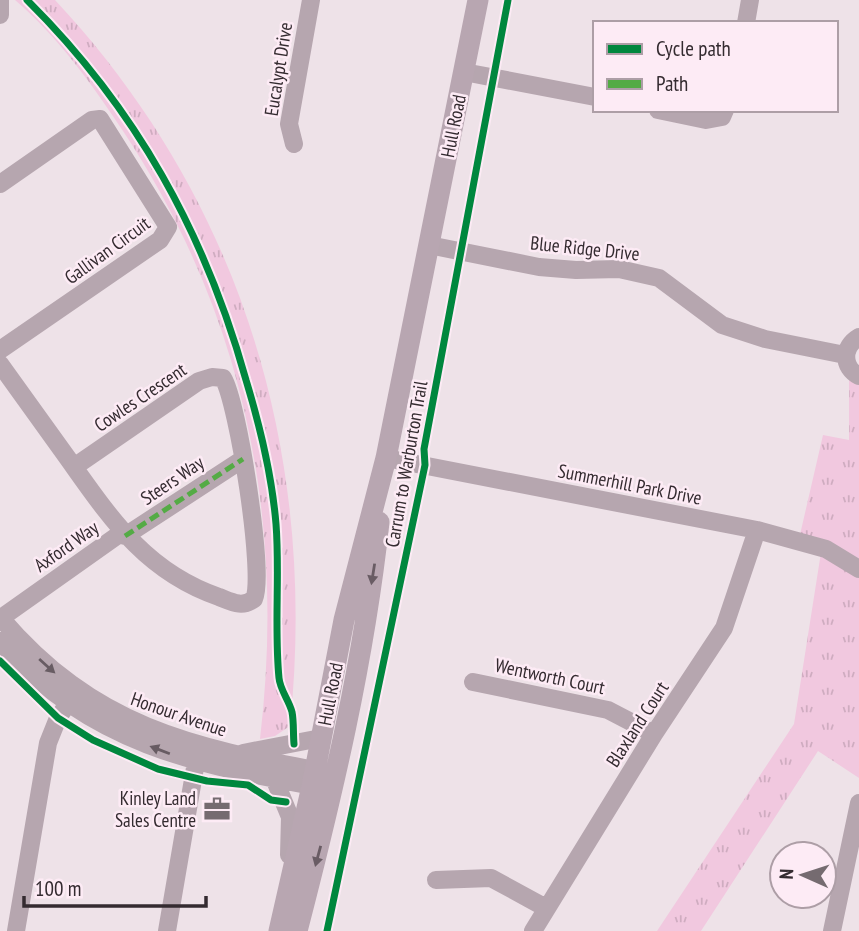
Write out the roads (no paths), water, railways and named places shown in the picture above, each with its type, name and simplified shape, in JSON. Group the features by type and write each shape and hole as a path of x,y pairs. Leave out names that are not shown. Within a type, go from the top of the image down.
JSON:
{"main road":[{"name":"Hull Road","path":"279,931 344,620 386,458 478,0"},
{"name":"Hull Road","path":"298,931 335,782 360,662 386,458"}],"street":[{"path":"0,0 0,15"},
{"name":"Eucalypt Drive","path":"294,144 289,124 311,0"},
{"path":"746,21 750,0"},
{"path":"464,72 593,97"},
{"path":"668,112 706,120 722,117 724,112"},
{"name":"Gallivan Circuit","path":"0,184 92,120 100,119 168,227 160,240 0,350"},
{"name":"Blue Ridge Drive","path":"429,245 540,267 619,269 659,278 722,325 765,339 845,355"},
{"path":"859,337 850,343 845,355 848,367 859,376"},
{"path":"0,364 123,535"},
{"name":"Cowles Crescent","path":"74,467 199,381 216,376 223,378 228,388 250,498 256,595 250,602 239,604 202,591 155,564 123,535"},
{"name":"Summerhill Park Drive","path":"386,458 757,530 826,549 859,569"},
{"name":"Steers Way","path":"123,535 243,459"},
{"name":"Blaxland Court","path":"533,931 654,734 724,628 757,530"},
{"name":"Axford Way","path":"0,617 123,535"},
{"name":"Honour Avenue","path":"0,617 72,696 138,741 196,762 274,778 313,778"},
{"name":"Honour Avenue","path":"0,641 47,687 184,742 335,782"},
{"name":"Wentworth Court","path":"473,682 608,710 654,734"},
{"path":"16,931 48,743 56,722 72,696"},
{"path":"233,754 321,738"},
{"path":"167,931 196,762"},
{"path":"274,778 286,802 292,837 279,931"},
{"path":"832,931 859,803"},
{"path":"436,880 491,878 545,908"}],"place":[{"name":"Kinley Land Sales Centre","path":"217,809"}]}
